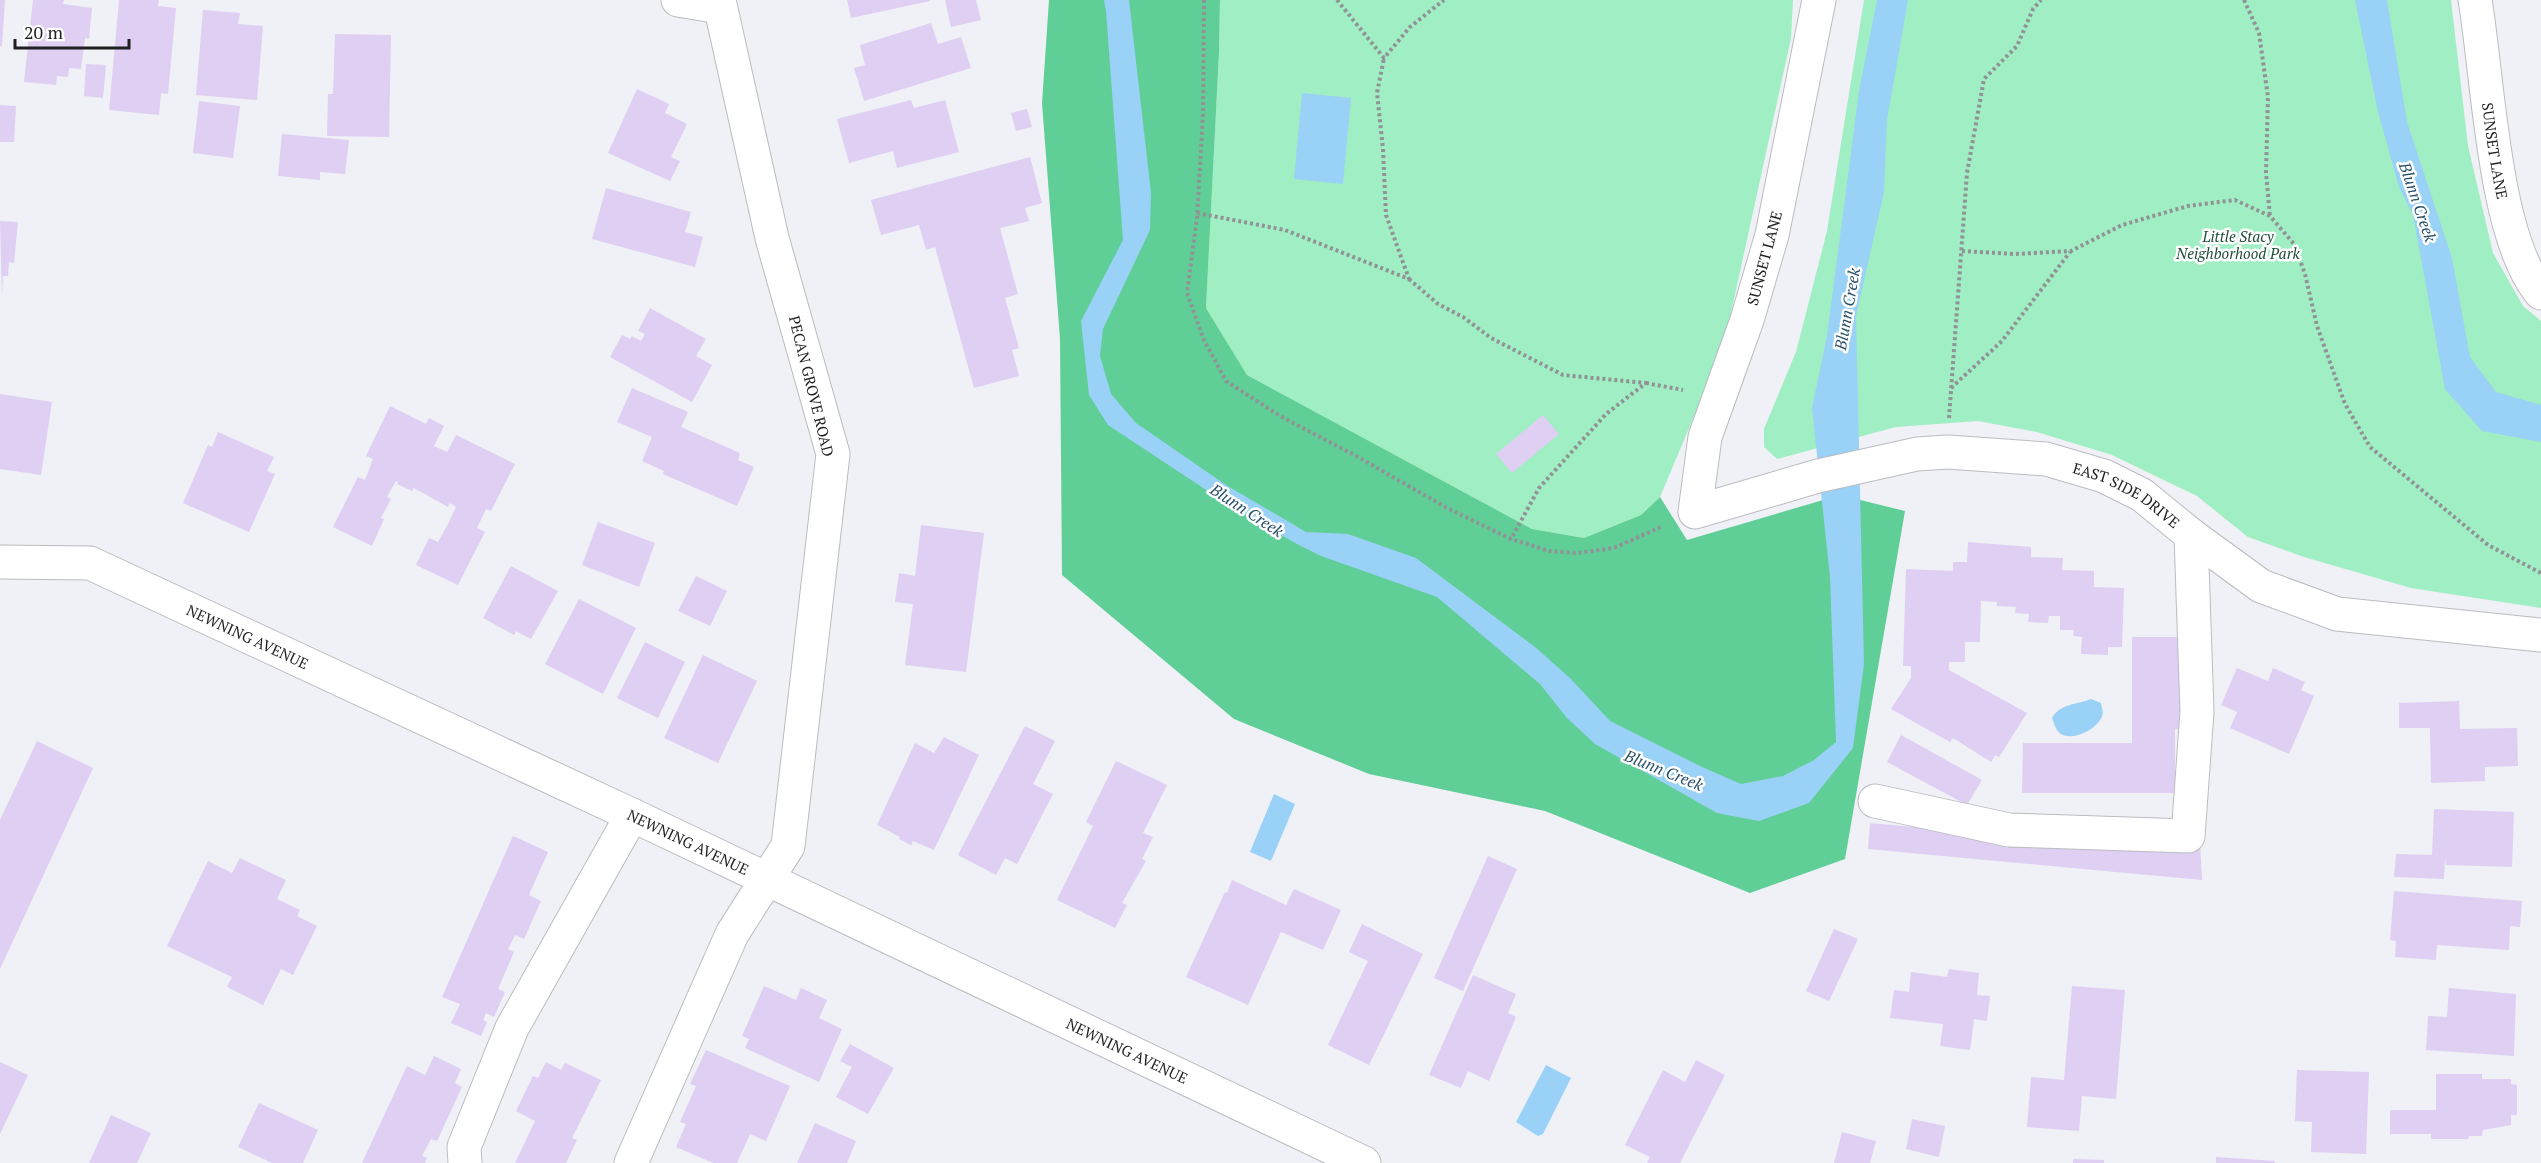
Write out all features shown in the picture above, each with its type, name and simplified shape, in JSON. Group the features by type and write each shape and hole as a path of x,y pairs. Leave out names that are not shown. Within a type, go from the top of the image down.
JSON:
{"street":[{"path":"678,0 720,3"},
{"name":"SUNSET LANE","path":"1695,512 1705,437 1747,320 1772,235 1819,0"},
{"name":"SUNSET LANE","path":"2475,0 2501,185 2514,239 2531,281 2541,293"},
{"name":"PECAN GROVE ROAD","path":"631,1163 732,934 788,846 833,454 772,238 720,3"},
{"name":"EAST SIDE DRIVE","path":"1695,512 1818,476 1932,453 2046,459 2104,476 2142,495 2191,535 2261,586 2337,614 2541,635"},
{"path":"1875,801 2008,830 2188,836 2197,712 2191,535"},
{"name":"NEWNING AVENUE","path":"0,562 90,563 632,815 1364,1163"},
{"path":"465,1163 464,1147 512,1029 632,815"}],"path":[{"path":"1204,0 1203,115 1197,213 1187,292 1203,338 1226,381 1280,416 1447,508 1511,539 1549,551 1577,553 1614,548 1695,512"},
{"path":"1336,0 1384,58"},
{"path":"1409,279 1386,216 1383,149 1377,93 1384,58 1410,27 1444,0"},
{"path":"1932,453 1951,389 1967,173 1984,79 2017,46 2033,9 2041,0"},
{"path":"2244,0 2259,33 2268,97 2266,173 2270,216"},
{"path":"1962,251 2015,254 2071,251 2122,225 2188,206 2235,200 2270,216 2294,244 2305,274 2317,326 2345,404 2370,447 2488,545 2541,573"},
{"path":"1197,213 1285,230 1409,279 1438,304 1463,317 1491,338 1563,375 1646,383 1606,414 1539,488 1511,539"},
{"path":"1951,389 2002,341 2071,251"}],"green space":[{"path":"1049,0 1220,0 1206,308 1247,375 1532,529 1584,538 1641,515 1660,497 1687,540 1840,495 1905,511 1845,859 1750,893 1545,811 1369,774 1234,719 1062,575 1060,339 1042,103"},
{"path":"1220,0 1793,0 1791,38 1724,345 1660,497 1641,515 1584,538 1532,529 1247,375 1206,308"},
{"name":"Little Stacy Neighborhood Park","path":"1864,0 2451,0 2468,146 2493,253 2523,306 2541,321 2541,608 2411,588 2304,557 2248,537 2197,496 2112,455 2037,432 1978,421 1896,427 1777,459 1764,447 1764,429 1796,352 1827,231"}],"water":[{"name":"Blunn Creek","path":"1104,0 1129,0 1151,193 1150,230 1103,329 1100,356 1111,394 1136,423 1226,485 1306,532 1348,534 1416,558 1535,647 1570,678 1610,721 1741,784 1783,776 1814,760 1836,742 1830,577 1812,408 1827,336 1859,91 1877,0 1908,0 1887,120 1884,192 1856,316 1864,664 1853,748 1809,803 1759,821 1717,813 1595,744 1567,718 1540,684 1437,597 1321,556 1297,544 1232,507 1108,425 1089,395 1081,321 1123,240"},
{"name":"Blunn Creek","path":"2355,0 2387,0 2407,122 2452,258 2470,357 2496,392 2541,405 2541,442 2482,431 2445,389 2413,215 2399,187 2378,112"},
{"path":"1302,93 1351,98 1343,184 1294,179"},
{"path":"2091,699 2101,703 2103,712 2098,723 2080,735 2066,736 2059,733 2052,718 2056,713 2064,707"},
{"path":"1274,794 1295,804 1271,861 1250,852"},
{"path":"1546,1065 1571,1078 1543,1134 1538,1136 1516,1122"}],"building":[{"path":"0,0 5,0 2,46 0,46"},
{"path":"33,0 64,0 63,4 92,8 89,39 85,38 81,69 69,68 68,77 57,76 56,85 24,82"},
{"path":"119,0 159,0 158,6 176,8 168,94 161,93 159,115 109,110"},
{"path":"847,0 930,0 930,1 851,18"},
{"path":"945,0 976,0 981,20 951,27"},
{"path":"203,10 240,13 238,24 263,26 257,100 196,95"},
{"path":"931,23 938,44 961,37 971,68 864,101 854,68 865,65 860,45"},
{"path":"335,34 391,35 389,137 327,136 328,94 333,94"},
{"path":"86,64 106,65 103,98 84,96"},
{"path":"637,89 669,104 665,113 687,124 671,157 680,161 670,181 608,153"},
{"path":"911,100 914,108 945,100 959,152 897,168 893,151 849,163 837,119"},
{"path":"199,101 240,106 233,158 193,153"},
{"path":"0,105 16,106 14,142 0,142"},
{"path":"1027,109 1032,127 1016,131 1011,113"},
{"path":"282,134 349,140 345,174 320,172 320,180 278,176"},
{"path":"1030,157 1042,203 1025,208 1029,221 1000,228 1018,294 1005,298 1019,348 1012,350 1019,376 974,388 935,247 926,250 919,225 881,235 871,200"},
{"path":"606,188 691,212 685,232 703,237 695,267 592,239"},
{"path":"0,221 18,222 14,263 9,262 8,276 3,276 2,297"},
{"path":"650,308 706,339 696,356 712,365 692,402 610,357 622,335 630,339 632,336 641,341 645,334 638,331"},
{"path":"632,388 688,412 681,427 740,453 738,460 754,467 737,506 663,474 664,471 642,461 652,437 617,422"},
{"path":"0,394 52,402 41,475 0,469"},
{"path":"390,406 426,424 429,418 444,426 434,446 447,452 456,435 515,464 491,511 486,509 477,528 485,532 458,585 416,565 429,538 438,542 448,524 456,507 450,503 448,507 414,488 412,491 397,484 396,481 387,497 391,499 381,518 384,519 372,546 333,527 358,477 365,480 373,459 366,456"},
{"path":"1543,415 1559,434 1512,473 1496,454"},
{"path":"218,432 274,457 267,471 275,474 249,532 183,503 208,445 212,447"},
{"path":"598,522 655,543 639,587 582,565"},
{"path":"921,525 984,533 966,672 905,665 913,604 895,602 899,573 915,576"},
{"path":"1968,542 2031,547 2031,557 2063,558 2062,570 2094,571 2094,587 2124,588 2122,647 2108,647 2108,655 2081,654 2082,637 2073,636 2074,630 2060,630 2060,616 2049,616 2048,623 2028,622 2029,614 2015,613 2016,607 1997,606 1997,602 1981,601 1980,642 1965,642 1965,662 1949,662 1949,670 2027,713 1999,757 1995,755 1991,762 1953,738 1950,742 1891,709 1911,678 1911,666 1903,666 1906,569 1953,571 1953,562 1967,562"},
{"path":"511,566 558,591 531,639 516,631 514,635 483,618"},
{"path":"696,576 727,591 710,626 678,611"},
{"path":"579,599 636,628 603,694 545,664"},
{"path":"2132,637 2182,637 2182,730 2175,729 2175,793 2022,793 2023,743 2132,743"},
{"path":"645,642 685,662 658,718 617,698"},
{"path":"703,655 757,681 718,763 664,738"},
{"path":"2237,668 2268,681 2273,668 2305,682 2301,690 2314,696 2289,754 2230,728 2237,712 2221,705"},
{"path":"2459,701 2460,729 2517,728 2518,766 2485,767 2485,781 2431,783 2430,728 2399,728 2399,703"},
{"path":"1025,726 1055,741 1033,784 1053,794 1017,864 1005,858 996,875 958,855"},
{"path":"1901,735 1982,780 1967,805 1887,762"},
{"path":"944,737 979,755 934,850 913,841 911,845 877,825 915,743 934,753"},
{"path":"37,741 93,768 0,969 0,820"},
{"path":"1116,761 1167,785 1143,833 1153,837 1142,859 1146,861 1122,903 1127,905 1115,928 1057,900 1093,826 1086,822"},
{"path":"2434,809 2514,812 2512,867 2446,865 2445,858 2444,879 2394,877 2396,854 2432,855"},
{"path":"1870,823 2151,849 2200,842 2202,880 1868,849"},
{"path":"513,836 548,852 529,895 541,901 524,939 515,935 508,949 514,952 498,989 505,992 494,1017 486,1013 483,1020 487,1022 481,1036 451,1023 460,1004 442,997"},
{"path":"1488,856 1517,869 1463,991 1434,978"},
{"path":"240,858 286,880 277,899 300,910 297,916 317,926 293,975 281,969 263,1005 227,987 232,977 167,946 208,861 232,873"},
{"path":"1232,880 1286,905 1294,889 1341,910 1323,950 1281,932 1248,1005 1186,977"},
{"path":"2394,891 2522,901 2520,927 2510,926 2509,950 2437,945 2436,960 2395,957 2396,941 2390,940"},
{"path":"1362,924 1423,954 1369,1065 1328,1045 1368,961 1349,952"},
{"path":"1834,929 1858,939 1829,1001 1806,991"},
{"path":"1949,969 1979,973 1977,995 1990,996 1987,1021 1974,1019 1970,1050 1940,1046 1943,1024 1890,1018 1894,990 1909,992 1911,972 1947,977"},
{"path":"1473,975 1516,994 1508,1013 1516,1017 1489,1081 1468,1071 1461,1088 1429,1075"},
{"path":"764,986 796,1000 801,988 827,1000 819,1018 842,1029 819,1082 745,1048 749,1039 742,1036"},
{"path":"2072,986 2125,990 2116,1099 2082,1096 2079,1131 2027,1127 2031,1077 2064,1080"},
{"path":"2449,988 2516,994 2514,1056 2426,1050 2428,1016 2447,1017"},
{"path":"850,1044 894,1068 868,1114 836,1097 852,1067 840,1061"},
{"path":"706,1050 790,1086 766,1141 750,1134 737,1163 713,1163 676,1147 686,1124 680,1122 696,1086 690,1084"},
{"path":"434,1056 461,1069 455,1083 462,1087 437,1141 431,1139 422,1156 427,1158 425,1163 362,1163 407,1066 425,1075"},
{"path":"1696,1060 1725,1075 1680,1163 1647,1163 1650,1157 1625,1145 1663,1070 1685,1082"},
{"path":"0,1062 28,1075 0,1134"},
{"path":"546,1062 561,1070 565,1063 601,1080 572,1138 577,1140 566,1163 515,1163 535,1121 516,1111 533,1076 538,1078"},
{"path":"2297,1070 2369,1072 2366,1154 2311,1152 2312,1122 2295,1121"},
{"path":"2436,1074 2482,1074 2482,1079 2511,1079 2511,1084 2517,1085 2517,1115 2511,1115 2511,1125 2483,1130 2482,1136 2469,1136 2468,1139 2431,1139 2431,1134 2390,1134 2390,1110 2436,1110"},
{"path":"259,1103 318,1130 303,1163 272,1163 238,1147"},
{"path":"111,1115 151,1133 137,1163 89,1163"},
{"path":"1912,1119 1945,1126 1939,1157 1906,1149"},
{"path":"815,1123 856,1141 847,1163 797,1163"},
{"path":"1842,1132 1876,1141 1870,1163 1834,1163"},
{"path":"2216,1157 2275,1161 2274,1163 2216,1163"},
{"path":"2073,1159 2104,1160 2104,1163 2073,1163"}]}
